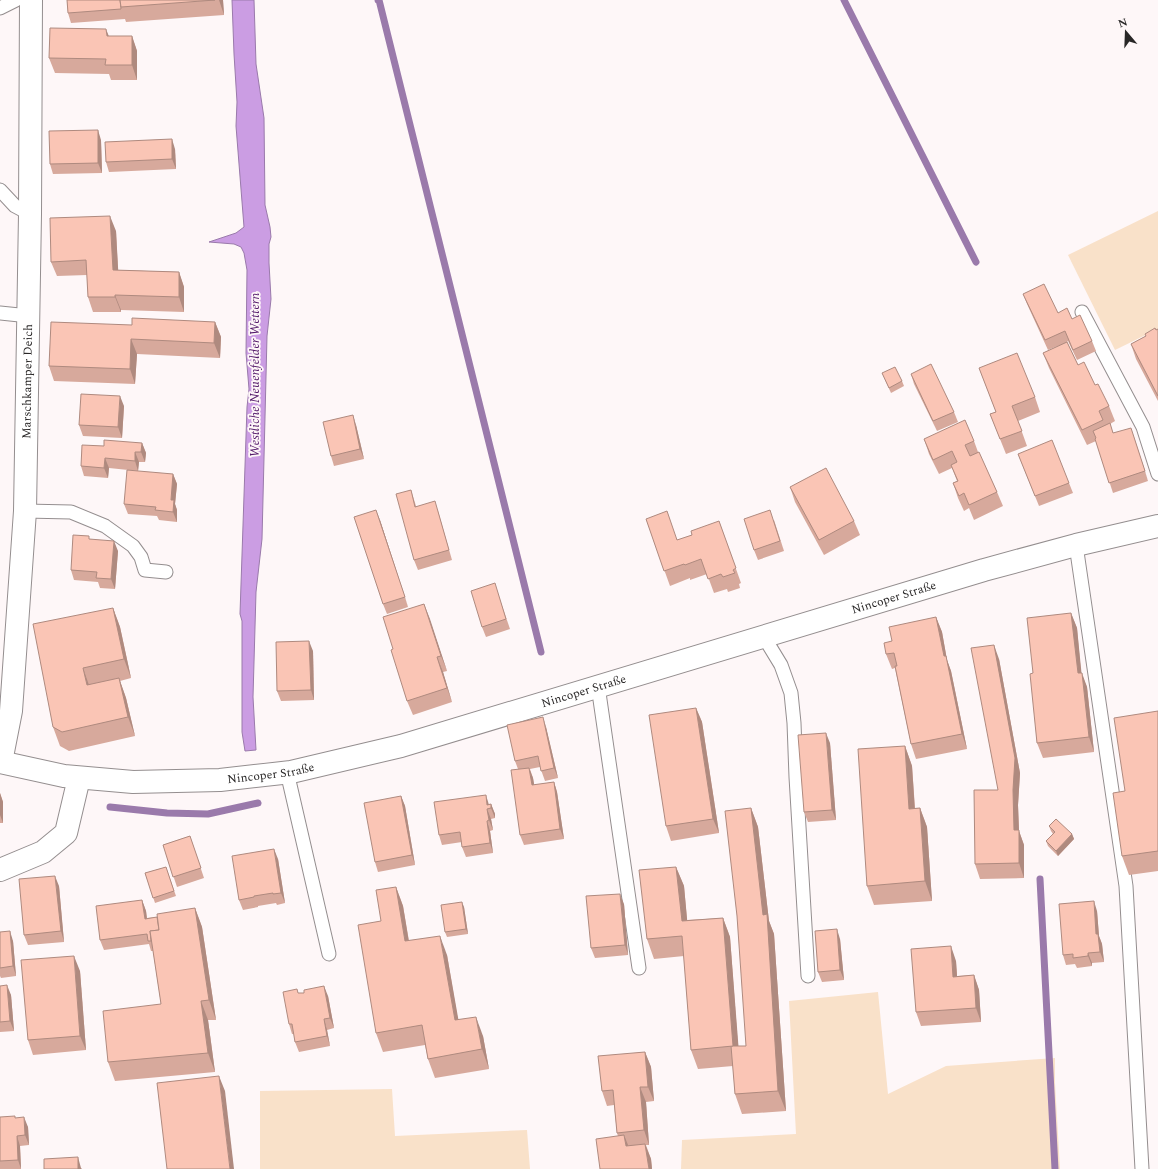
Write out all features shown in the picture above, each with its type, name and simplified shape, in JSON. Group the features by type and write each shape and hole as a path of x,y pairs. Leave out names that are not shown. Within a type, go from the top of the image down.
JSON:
{"main road":[{"name":"Marschkamper Deich","path":"0,762 11,711 26,510 31,0"},
{"name":"Nincoper Straße","path":"0,762 79,778 133,782 220,780 287,772 401,746 984,570 1076,545 1158,526"},
{"path":"0,870 43,852 66,833 79,778"}],"lane":[{"path":"0,8 16,0"},
{"path":"0,190 15,206 30,214"},
{"path":"1082,312 1143,427 1158,474"},
{"path":"0,313 29,316"},
{"path":"26,510 71,512 105,526 133,546 141,557 145,570 166,572"},
{"path":"1076,545 1126,886 1142,1169"},
{"path":"764,637 781,665 791,694 808,976"},
{"path":"598,686 639,968"},
{"path":"287,772 329,954"}],"shaded area":[{"path":"1158,211 1158,329 1115,350 1068,255"},
{"path":"878,992 888,1094 946,1066 1055,1058 1060,1169 681,1169 682,1140 796,1134 789,1001"},
{"path":"392,1089 395,1136 527,1130 530,1169 260,1169 260,1091"}],"water":[{"path":"232,0 254,0 256,64 264,118 265,205 271,237 269,244 269,263 271,299 267,336 262,539 256,592 253,697 256,750 245,751 242,732 242,621 240,614 247,407 249,389 246,353 247,270 244,253 241,247 234,244 209,242 236,233 244,227 236,126 237,102"}],"building":[{"path":"67,0 120,0 121,9 68,13"},
{"path":"120,0 215,0 121,7"},
{"path":"50,28 106,29 107,36 132,36 132,65 105,65 106,59 49,58"},
{"path":"98,130 98,163 50,164 49,131"},
{"path":"172,139 172,159 106,162 105,142"},
{"path":"110,216 113,270 179,272 179,297 115,295 115,297 88,297 86,260 51,262 50,218"},
{"path":"1044,284 1058,313 1067,308 1072,319 1080,315 1092,341 1073,350 1065,331 1045,340 1023,294"},
{"path":"132,318 215,322 214,343 131,339 130,369 49,366 51,322 132,325"},
{"path":"1155,328 1156,330 1158,329 1158,396 1131,344 1146,336 1145,334"},
{"path":"1067,342 1078,365 1084,362 1095,385 1098,384 1109,406 1099,411 1103,420 1082,430 1043,353"},
{"path":"1017,353 1035,397 1012,406 1022,431 1000,439 990,414 996,412 979,368"},
{"path":"931,364 954,412 933,421 911,374"},
{"path":"895,367 902,381 889,388 882,373"},
{"path":"81,394 120,396 118,427 79,425"},
{"path":"353,415 360,449 331,456 323,422"},
{"path":"965,420 974,441 965,445 970,456 979,452 997,492 969,505 964,493 959,496 953,483 958,481 951,465 957,462 952,451 933,460 924,439"},
{"path":"1110,423 1113,433 1131,428 1145,471 1109,483 1093,431"},
{"path":"104,440 142,443 141,452 135,452 135,461 105,458 104,468 81,466 82,445 104,446"},
{"path":"1052,440 1069,483 1035,496 1018,454"},
{"path":"826,468 854,521 819,540 790,487"},
{"path":"127,470 173,474 171,500 174,500 173,512 155,510 156,507 124,504"},
{"path":"411,490 415,507 435,501 449,550 414,560 396,494"},
{"path":"376,510 405,597 383,604 354,517"},
{"path":"770,510 780,541 754,550 744,519"},
{"path":"667,511 677,540 692,535 691,531 719,521 736,568 733,570 735,573 723,577 721,574 708,579 701,559 664,571 646,519"},
{"path":"73,535 89,536 89,539 114,541 111,579 96,578 97,572 71,570"},
{"path":"495,583 506,619 482,627 471,591"},
{"path":"424,604 441,656 437,657 447,688 407,701 391,650 393,649 383,617"},
{"path":"113,608 124,659 83,668 87,685 119,678 128,717 62,732 53,727 33,624"},
{"path":"1071,613 1078,673 1082,673 1089,737 1037,743 1030,674 1033,673 1027,618"},
{"path":"936,617 944,656 946,656 962,734 911,744 895,666 897,666 894,653 886,654 884,643 892,641 889,627"},
{"path":"309,641 311,690 277,691 276,642"},
{"path":"994,645 1015,758 1013,790 1014,830 1019,830 1019,863 975,864 974,790 998,790 971,648"},
{"path":"696,708 713,819 666,826 649,715"},
{"path":"1158,711 1158,851 1122,856 1113,793 1125,791 1114,718"},
{"path":"543,717 554,768 541,771 538,756 515,761 507,725"},
{"path":"826,733 832,810 804,812 798,735"},
{"path":"905,746 909,809 920,808 925,881 867,886 858,749"},
{"path":"529,768 532,785 554,782 560,829 520,835 511,770"},
{"path":"486,795 487,805 491,804 491,808 487,809 490,843 462,847 460,832 439,835 434,802"},
{"path":"401,796 412,855 375,862 364,803"},
{"path":"751,808 763,915 767,914 778,1091 735,1094 731,1046 746,1046 737,916 725,811"},
{"path":"1056,819 1072,834 1056,851 1046,841 1055,832 1049,826"},
{"path":"190,836 201,868 173,877 163,845"},
{"path":"274,849 281,893 254,896 239,900 232,856"},
{"path":"166,867 174,891 153,898 145,873"},
{"path":"676,867 682,921 723,918 733,1046 691,1050 682,936 647,939 639,870"},
{"path":"55,876 61,931 24,935 19,879"},
{"path":"396,887 405,941 440,936 455,1020 476,1017 482,1049 428,1059 422,1025 376,1033 358,925 381,921 376,890"},
{"path":"620,894 625,945 591,948 586,896"},
{"path":"142,900 145,919 157,917 159,930 150,931 151,941 148,941 147,934 100,940 96,906"},
{"path":"1094,901 1096,934 1098,934 1100,952 1088,953 1088,956 1073,958 1073,954 1063,955 1059,904"},
{"path":"462,902 466,929 445,932 441,905"},
{"path":"195,908 209,1000 201,1001 208,1053 108,1062 103,1011 161,1004 150,931 159,930 157,914"},
{"path":"837,929 840,970 818,972 815,931"},
{"path":"10,931 13,966 0,968 0,932"},
{"path":"951,946 953,977 974,975 976,1008 916,1012 911,949"},
{"path":"74,956 80,1036 28,1040 21,960"},
{"path":"7,985 10,1021 0,1022 0,986"},
{"path":"324,986 330,1018 324,1019 327,1036 295,1042 292,1024 289,1024 283,992 297,989 298,993 304,993 304,990"},
{"path":"645,1052 648,1087 640,1087 644,1130 617,1133 613,1090 602,1091 598,1056"},
{"path":"219,1076 230,1169 167,1169 157,1083"},
{"path":"15,1116 15,1118 24,1117 25,1135 17,1136 18,1160 0,1161 0,1117"},
{"path":"624,1135 626,1146 645,1144 649,1169 600,1169 596,1139"},
{"path":"78,1157 78,1169 44,1169 44,1159"}],"waterway":[{"path":"378,0 541,652"},
{"path":"844,0 976,262"},
{"name":"Westliche Neuenfelder Wettern","path":"110,807 167,813 208,814 258,803"},
{"path":"1040,879 1055,1169"}]}
